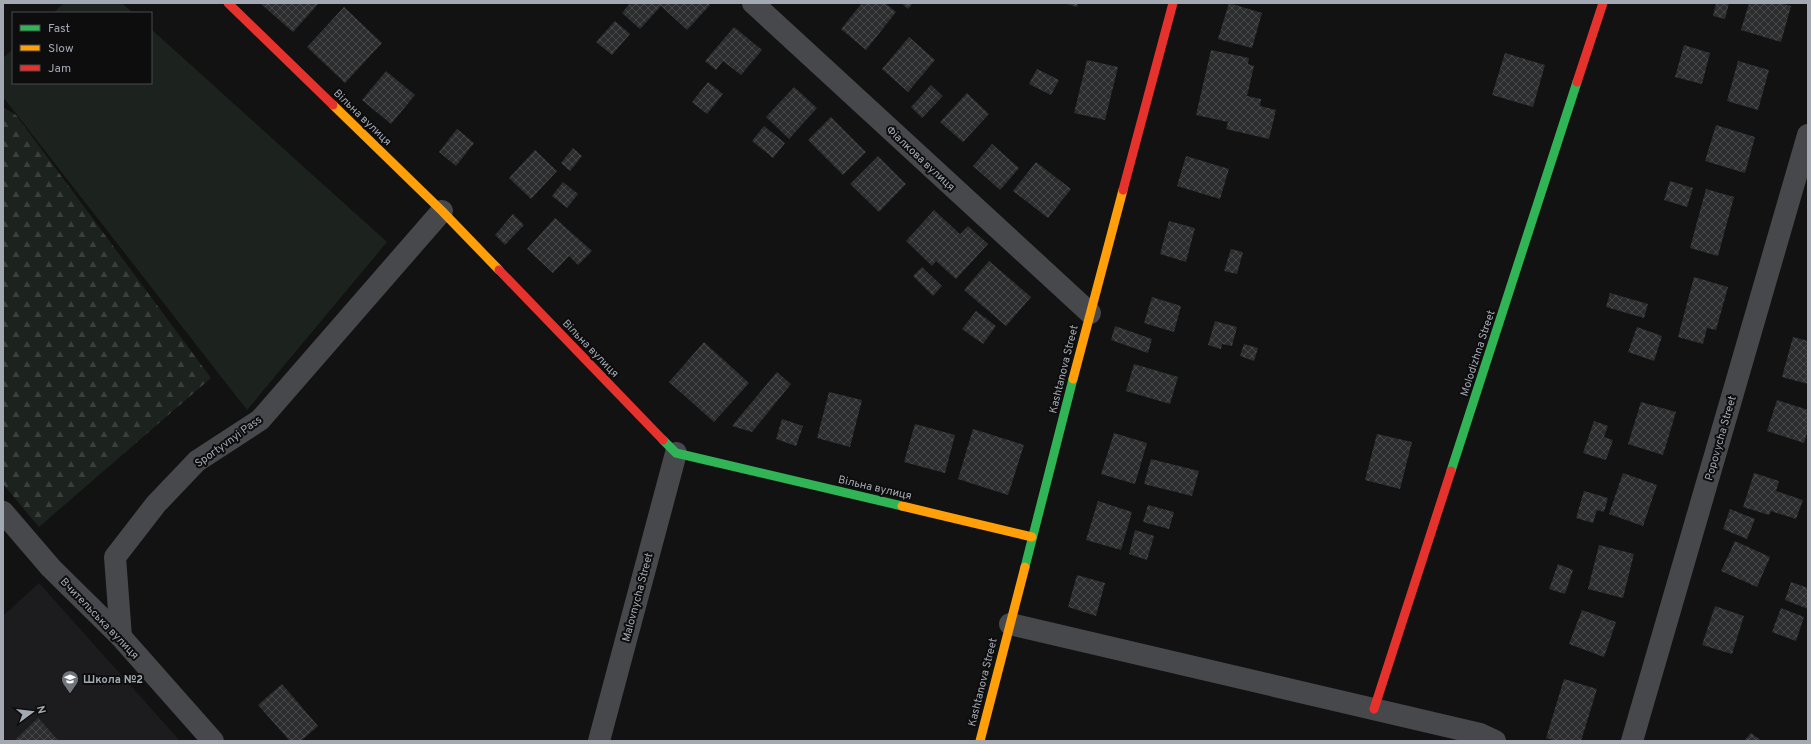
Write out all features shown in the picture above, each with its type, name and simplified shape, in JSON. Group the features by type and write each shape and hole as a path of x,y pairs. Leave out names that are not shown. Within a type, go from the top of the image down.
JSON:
{"street":[{"name":"Вільна вулиця","path":"228,3 442,211 676,453 1032,537"},
{"name":"Фіалкова вулиця","path":"753,3 1090,313"},
{"name":"Kashtanova Street","path":"980,741 1090,313 1173,3"},
{"name":"Molodizhna Street","path":"1374,709 1603,3"},
{"name":"Popovycha Street","path":"1632,741 1808,135"},
{"name":"Sportyvnyi Pass","path":"121,637 115,557 156,504 197,461 260,420 442,211"},
{"name":"Malovnycha Street","path":"598,741 676,453"},
{"name":"Вчительська вулиця","path":"3,512 51,568 121,637 213,741"},
{"path":"1010,624 1480,734 1495,741"}],"shaded area":[{"name":"Школа №2","path":"39,583 180,741 3,741 3,616"}],"green space":[{"path":"64,3 122,3 132,12 54,12"},
{"path":"152,30 387,242 247,410 3,97 3,58 12,50 12,84 152,84"},
{"path":"3,107 16,115 211,378 39,527 3,484"}],"building":[{"path":"319,3 293,32 261,4"},
{"path":"630,3 708,3 710,5 687,30 661,6 640,29 622,13"},
{"path":"862,3 885,3 896,12 866,50 841,29"},
{"path":"901,3 913,3 908,9"},
{"path":"1064,3 1078,3 1077,7"},
{"path":"1229,3 1262,13 1252,48 1218,39"},
{"path":"1716,3 1729,3 1725,19 1713,16"},
{"path":"1749,3 1780,3 1791,6 1781,42 1741,30"},
{"path":"344,7 382,43 345,83 307,47"},
{"path":"615,21 630,34 612,55 596,42"},
{"path":"734,27 762,50 741,75 723,61 716,70 705,61"},
{"path":"909,37 935,60 908,92 882,69"},
{"path":"1684,45 1710,53 1702,84 1675,77"},
{"path":"1211,50 1249,58 1248,64 1254,66 1247,96 1261,99 1260,106 1276,110 1269,139 1226,129 1228,122 1196,115"},
{"path":"1505,53 1545,65 1533,107 1492,95"},
{"path":"1087,60 1118,67 1105,120 1074,113"},
{"path":"1738,61 1769,70 1758,110 1727,101"},
{"path":"1037,69 1059,80 1051,95 1029,84"},
{"path":"386,71 415,95 391,124 362,100"},
{"path":"708,82 723,94 707,114 692,102"},
{"path":"931,85 943,96 922,118 911,107"},
{"path":"794,87 817,108 789,139 766,117"},
{"path":"967,93 989,114 963,142 940,122"},
{"path":"831,117 866,152 843,175 808,140"},
{"path":"1716,125 1755,137 1745,173 1705,161"},
{"path":"764,126 785,143 773,158 752,141"},
{"path":"457,129 474,143 456,166 439,152"},
{"path":"992,144 1019,168 1000,190 973,166"},
{"path":"573,148 582,156 570,171 561,163"},
{"path":"535,150 557,171 531,199 509,178"},
{"path":"878,156 906,184 879,212 850,184"},
{"path":"1186,156 1229,169 1220,199 1177,186"},
{"path":"1036,162 1071,189 1048,218 1013,191"},
{"path":"1670,181 1693,188 1687,207 1664,200"},
{"path":"563,182 578,194 567,208 552,196"},
{"path":"1706,189 1734,197 1718,256 1690,248"},
{"path":"934,210 960,234 968,226 988,244 956,279 936,261 932,266 906,241"},
{"path":"513,214 524,225 505,245 495,235"},
{"path":"555,218 592,251 578,265 569,256 553,273 527,249"},
{"path":"1169,221 1195,228 1186,262 1160,254"},
{"path":"1231,249 1243,252 1237,274 1224,271"},
{"path":"989,261 1031,297 1006,326 964,290"},
{"path":"922,267 942,286 933,296 913,276"},
{"path":"1694,277 1728,287 1716,330 1707,328 1703,344 1678,337"},
{"path":"1610,293 1648,304 1644,318 1606,307"},
{"path":"1152,297 1181,306 1174,332 1144,323"},
{"path":"976,311 996,326 983,344 962,329"},
{"path":"1215,321 1237,327 1232,346 1222,344 1221,349 1208,345"},
{"path":"1115,326 1152,339 1148,353 1111,340"},
{"path":"1637,327 1662,336 1654,361 1628,352"},
{"path":"1793,337 1808,341 1808,384 1782,377"},
{"path":"704,342 749,383 714,422 669,382"},
{"path":"1244,344 1258,348 1254,361 1240,356"},
{"path":"1134,364 1178,377 1170,404 1126,391"},
{"path":"777,372 791,384 752,432 732,426"},
{"path":"829,392 862,400 850,447 817,438"},
{"path":"1777,400 1808,410 1808,430 1804,443 1767,431"},
{"path":"1641,402 1676,412 1663,455 1628,444"},
{"path":"782,419 803,426 796,446 776,439"},
{"path":"1594,421 1608,426 1604,437 1613,440 1606,460 1583,453"},
{"path":"915,424 955,435 945,473 904,462"},
{"path":"973,429 1024,445 1008,495 958,479"},
{"path":"1114,433 1147,443 1135,484 1101,474"},
{"path":"1377,434 1412,442 1400,489 1365,480"},
{"path":"1151,459 1199,471 1192,496 1144,484"},
{"path":"1623,473 1657,485 1643,526 1609,514"},
{"path":"1754,473 1779,481 1776,491 1803,500 1796,519 1771,511 1769,515 1743,507"},
{"path":"1584,491 1608,498 1604,512 1597,510 1593,523 1576,518"},
{"path":"1098,501 1132,512 1121,550 1086,540"},
{"path":"1148,505 1174,512 1169,529 1143,522"},
{"path":"1730,509 1755,519 1747,539 1723,529"},
{"path":"1135,530 1154,536 1147,560 1129,554"},
{"path":"1735,541 1770,557 1757,587 1721,571"},
{"path":"1599,545 1634,554 1623,598 1588,589"},
{"path":"1558,564 1573,570 1565,594 1549,589"},
{"path":"1077,575 1105,583 1096,616 1068,607"},
{"path":"1791,582 1808,588 1808,609 1785,600"},
{"path":"1715,606 1744,616 1732,654 1702,645"},
{"path":"1781,608 1804,617 1796,641 1772,632"},
{"path":"1582,610 1616,622 1604,657 1569,644"},
{"path":"1564,679 1597,689 1581,741 1557,741 1546,738"},
{"path":"282,684 318,726 301,741 290,741 258,705"},
{"path":"38,718 59,741 14,741"},
{"path":"1751,733 1762,741 1744,741"}],"traffic: fast":[{"path":"1451,471 1577,82"},
{"path":"1025,567 1073,379"},
{"path":"663,440 676,453 902,506"}],"traffic: slow":[{"path":"333,105 442,211 499,270"},
{"path":"1073,379 1123,190"},
{"path":"902,506 1032,537"},
{"path":"980,741 1025,567"}],"traffic: jam":[{"path":"228,3 333,105"},
{"path":"1123,190 1173,3"},
{"path":"1577,82 1603,3"},
{"path":"499,270 663,440"},
{"path":"1374,709 1451,471"}],"place":[{"name":"Школа №2","path":"70,694"}]}
